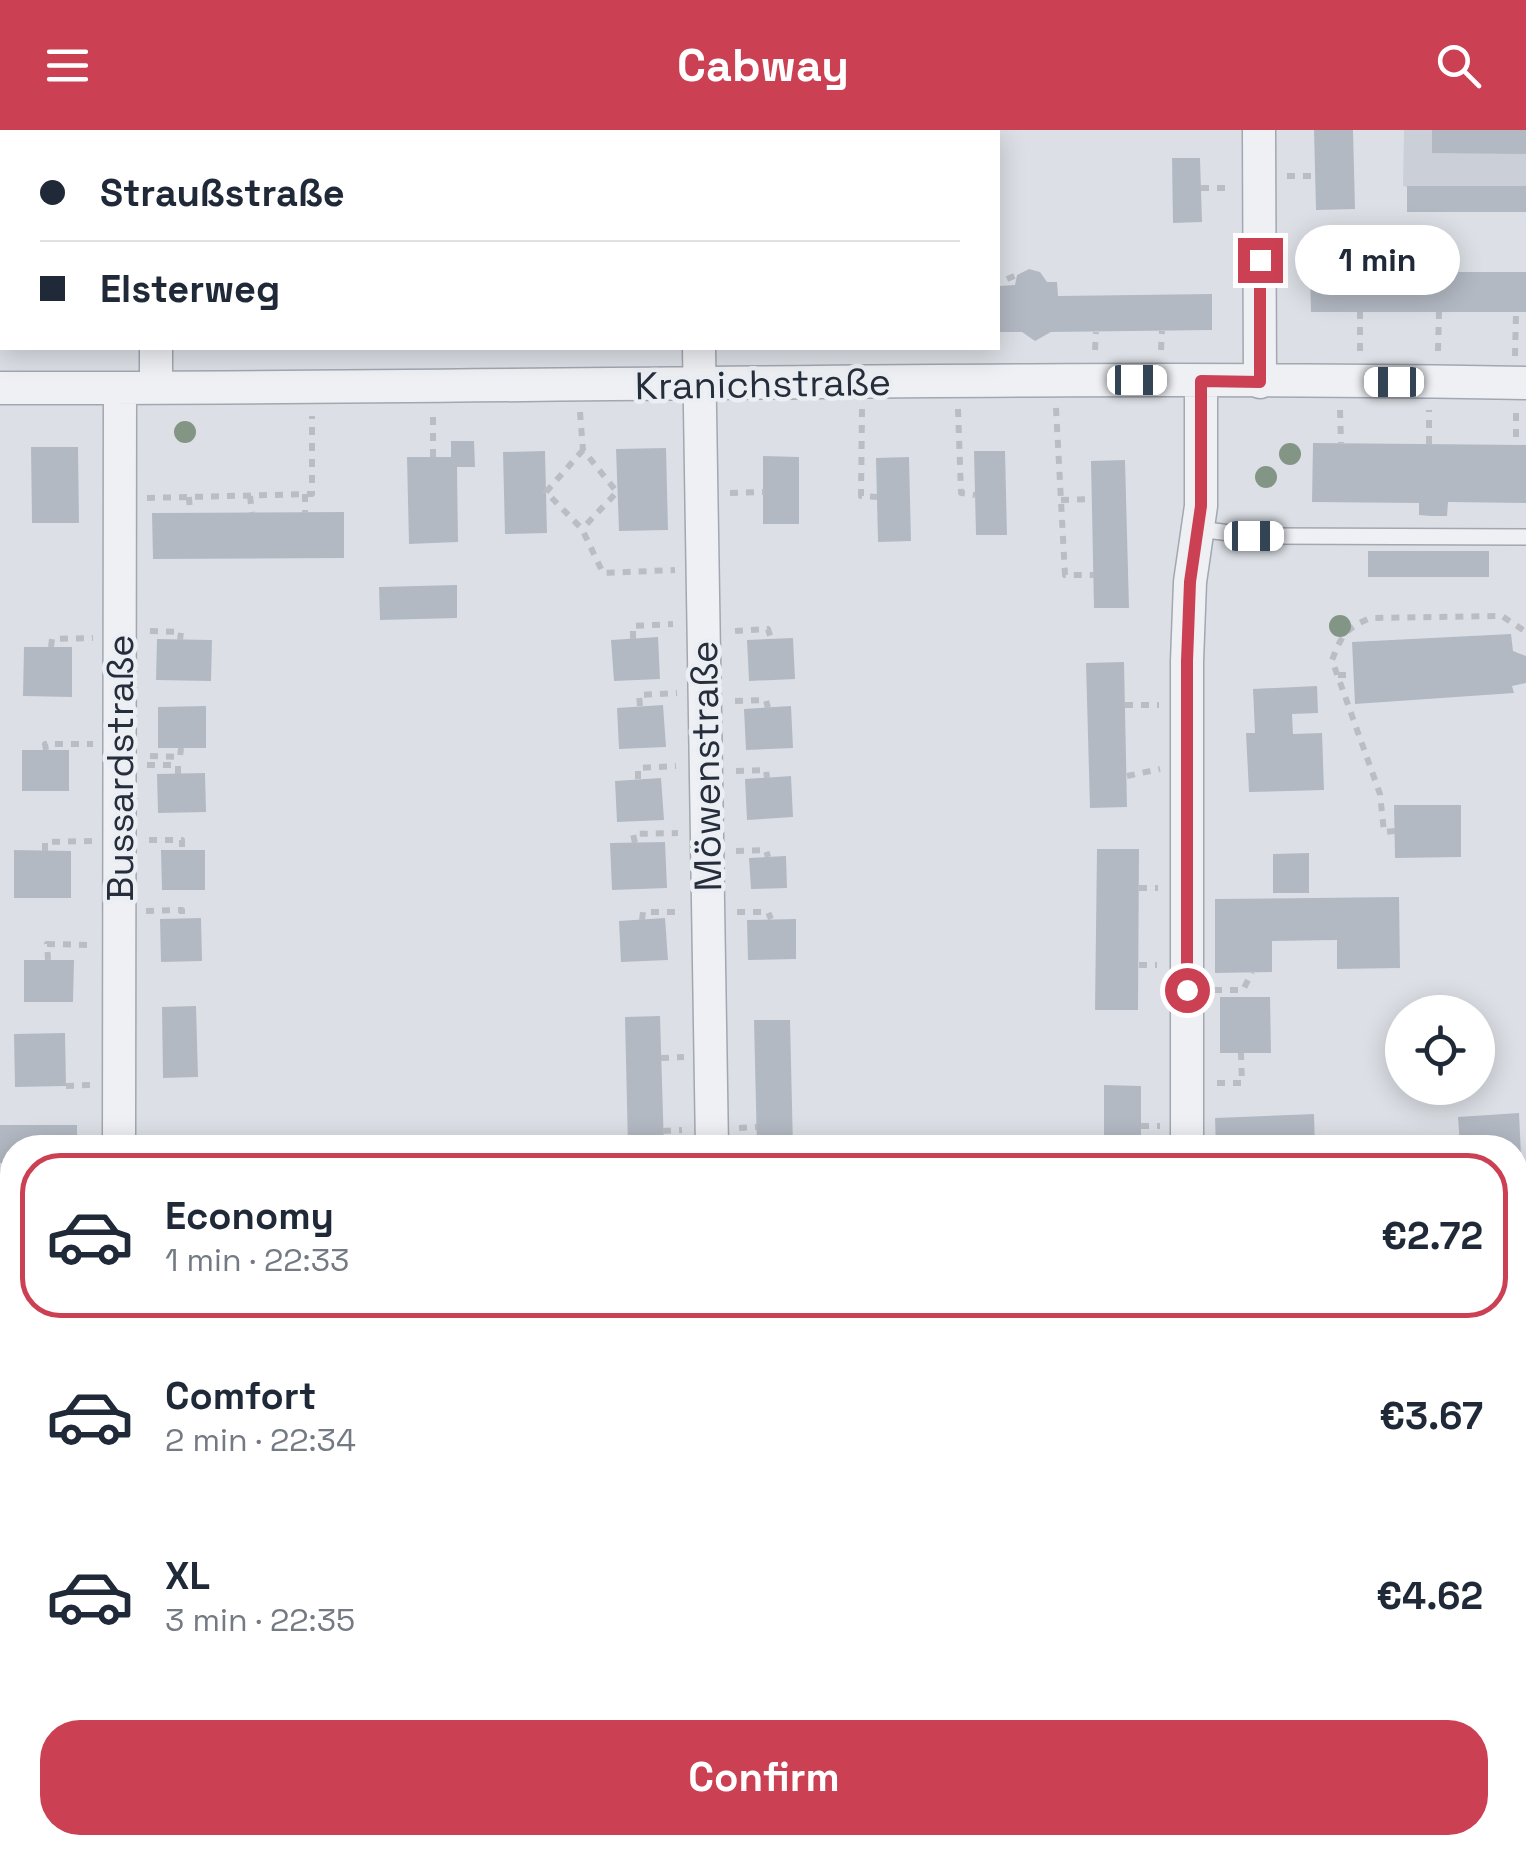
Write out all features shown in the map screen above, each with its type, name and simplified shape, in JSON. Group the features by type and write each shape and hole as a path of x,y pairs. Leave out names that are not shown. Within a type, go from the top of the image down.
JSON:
{"street":[{"path":"1260,130 1260,382"},
{"path":"156,350 156,388"},
{"name":"Möwenstraße","path":"699,350 712,1135"},
{"path":"1187,1135 1187,661 1190,582 1201,506 1201,381"},
{"name":"Kranichstraße","path":"0,388 1201,381 1521,383"},
{"name":"Bussardstraße","path":"119,1135 120,388"}],"lane":[{"path":"1198,529 1254,536 1526,537"}],"path":[{"path":"1007,279 1018,275"},
{"path":"1516,312 1521,383"},
{"path":"957,382 961,493 976,495"},
{"path":"1054,382 1064,575 1094,575"},
{"path":"862,383 861,496 877,497"},
{"path":"433,457 434,386"},
{"path":"578,386 583,450 617,492 582,529"},
{"path":"121,499 312,494 313,387"},
{"path":"583,450 546,492 582,529 602,574 703,569"},
{"path":"305,494 305,512"},
{"path":"250,496 252,513"},
{"path":"189,497 190,513"},
{"path":"1061,500 1092,499"},
{"path":"1394,832 1384,832 1380,794 1332,660 1342,636 1370,618 1502,616 1526,632"},
{"path":"634,639 633,626 768,629 770,639"},
{"path":"51,647 52,639 120,637"},
{"path":"1338,675 1354,675"},
{"path":"640,706 639,696 705,690"},
{"path":"46,750 46,744 120,744"},
{"path":"638,780 638,768 706,765"},
{"path":"635,842 633,834 707,832"},
{"path":"642,920 642,912 708,912"},
{"path":"48,960 47,944 120,945"},
{"path":"1187,990 1242,990 1252,972"},
{"path":"1187,1082 1242,1083 1241,1053"}],"shaded area":[{"path":"1404,130 1526,130 1526,212 1407,212 1407,187 1403,186"}],"building":[{"path":"1314,130 1353,130 1355,209 1316,210"},
{"path":"1432,130 1526,130 1526,154 1432,153"},
{"path":"1172,158 1200,158 1202,222 1173,223"},
{"path":"1407,186 1526,186 1526,212 1407,212"},
{"path":"1029,269 1040,272 1047,282 1057,282 1058,296 1212,294 1212,330 1051,332 1035,341 1022,332 1000,332 1000,286 1015,285 1017,275"},
{"path":"1310,272 1526,272 1526,312 1311,312"},
{"path":"451,441 474,441 475,467 457,467 458,542 409,544 407,457 451,457"},
{"path":"1313,443 1526,445 1526,503 1448,502 1447,516 1431,516 1419,515 1419,503 1312,502"},
{"path":"31,447 78,447 79,523 32,523"},
{"path":"666,448 668,530 619,531 616,449"},
{"path":"545,451 547,533 505,534 503,452"},
{"path":"974,451 1005,451 1007,535 976,535"},
{"path":"763,456 799,457 799,524 763,524"},
{"path":"909,457 911,541 878,542 876,458"},
{"path":"1125,460 1129,608 1094,608 1091,461"},
{"path":"344,512 344,558 153,559 152,513"},
{"path":"1368,551 1489,551 1489,577 1368,577"},
{"path":"457,585 457,618 380,620 379,587"},
{"path":"1511,634 1513,651 1526,656 1526,683 1512,686 1514,693 1355,704 1352,642"},
{"path":"658,637 660,679 614,681 611,640"},
{"path":"793,638 795,679 749,681 747,640"},
{"path":"157,639 212,640 211,681 156,680"},
{"path":"24,647 72,647 72,697 23,696"},
{"path":"1124,662 1127,807 1090,808 1086,663"},
{"path":"1317,686 1318,713 1292,714 1293,734 1322,733 1324,790 1249,792 1246,733 1255,733 1253,689"},
{"path":"663,705 666,747 619,749 617,708"},
{"path":"206,706 206,748 158,748 158,707"},
{"path":"791,706 793,748 746,750 744,709"},
{"path":"22,750 69,750 69,791 22,791"},
{"path":"205,773 206,812 158,813 157,774"},
{"path":"791,776 793,817 747,820 745,779"},
{"path":"661,778 664,820 617,822 615,781"},
{"path":"1394,805 1461,805 1461,857 1395,858"},
{"path":"665,842 667,888 612,890 610,843"},
{"path":"1097,849 1139,849 1138,1010 1095,1010"},
{"path":"14,850 71,851 71,898 14,898"},
{"path":"161,850 205,850 205,890 162,890"},
{"path":"1309,853 1309,893 1273,893 1273,854"},
{"path":"786,856 787,888 751,889 749,858"},
{"path":"1399,897 1400,968 1337,969 1337,940 1272,941 1272,972 1215,973 1215,899"},
{"path":"201,918 202,961 161,962 160,919"},
{"path":"665,918 668,960 621,962 619,921"},
{"path":"796,919 796,959 748,960 747,920"},
{"path":"24,960 74,960 73,1002 24,1002"},
{"path":"1220,997 1270,997 1271,1053 1220,1053"},
{"path":"196,1006 198,1077 163,1078 162,1007"},
{"path":"660,1016 664,1135 628,1135 625,1017"},
{"path":"754,1020 790,1020 793,1135 757,1135"},
{"path":"65,1033 66,1086 15,1087 14,1034"},
{"path":"1104,1085 1141,1086 1141,1135 1104,1135"},
{"path":"1519,1113 1520,1135 1459,1135 1458,1117"},
{"path":"1314,1114 1315,1135 1216,1135 1215,1118"},
{"path":"0,1125 77,1125 77,1135 0,1135"}],"route":[{"path":"1187,990 1187,661 1190,582 1201,506 1201,381 1260,382 1260,260"}]}
